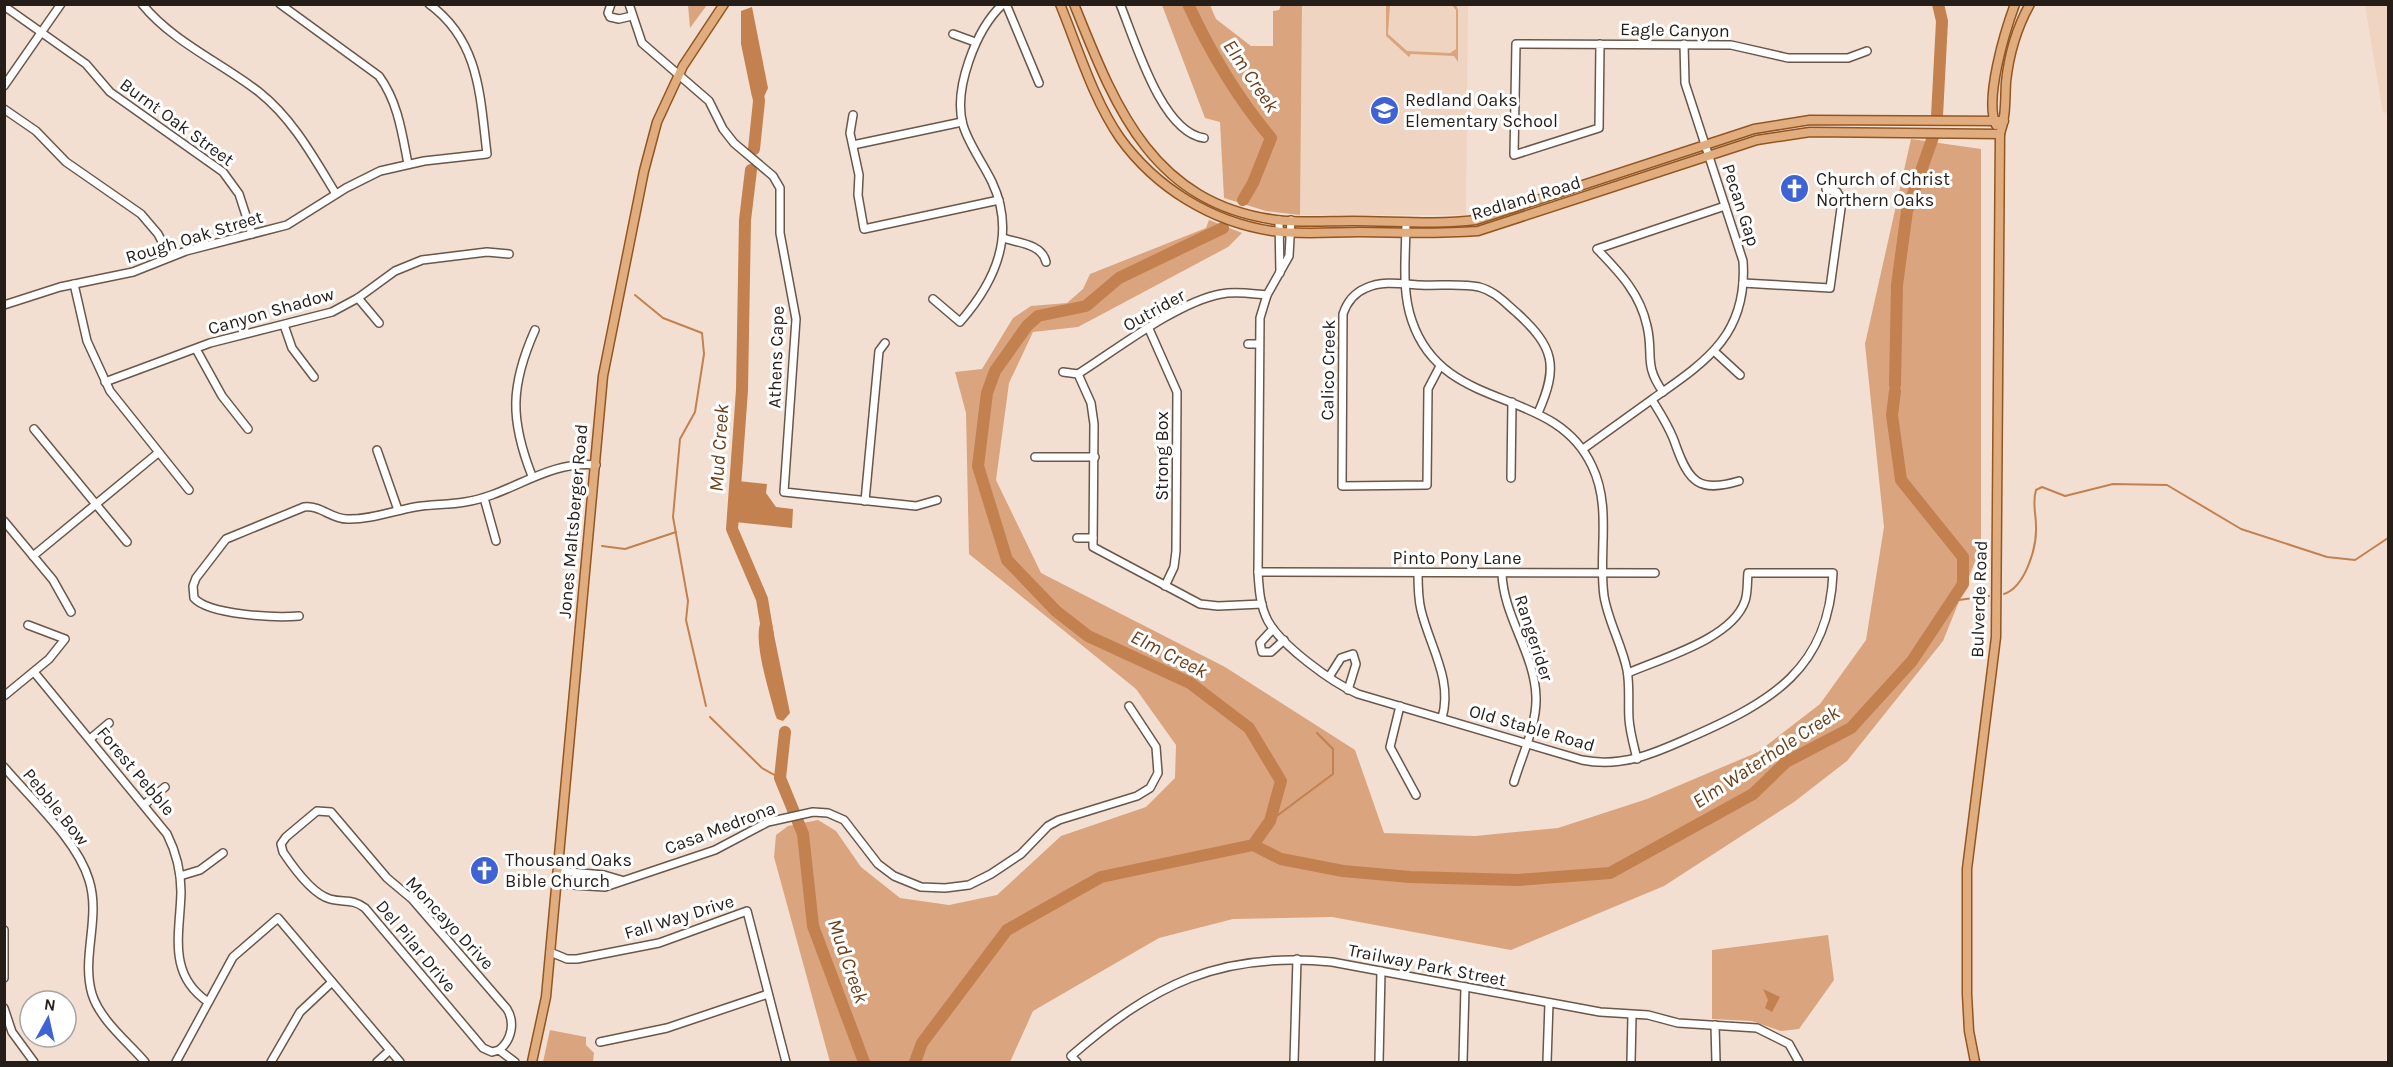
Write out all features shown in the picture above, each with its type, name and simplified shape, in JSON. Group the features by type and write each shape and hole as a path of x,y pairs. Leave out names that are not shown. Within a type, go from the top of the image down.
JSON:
{"main road":[{"name":"Jones Maltsberger Road","path":"532,1062 542,1020 550,952 603,376 611,326 644,171 657,122 680,74 724,4"},
{"name":"Redland Road","path":"1060,4 1110,121 1148,171 1188,200 1215,215 1249,226 1279,231 1463,232 1508,223 1709,156 1774,136 1796,132 2000,134"},
{"name":"Redland Road","path":"1074,4 1108,89 1121,114 1157,161 1177,179 1212,200 1237,210 1279,220 1461,222 1504,212 1771,124 1795,120 2004,121"},
{"name":"Bulverde Road","path":"2000,134 1994,121 1998,58 2015,4"},
{"name":"Bulverde Road","path":"1976,1062 1969,1031 1967,993 1967,869 1996,637 2000,134 2004,121 2006,80 2013,44 2030,4"}],"street":[{"path":"4,86 61,4"},
{"path":"142,4 165,29 269,101 296,131 336,194"},
{"path":"280,4 379,76 389,91 400,120 408,164"},
{"name":"Rough Oak Street","path":"4,305 26,296 133,272 170,257 296,222 360,179 408,164 487,154 474,62 457,31 429,4"},
{"path":"611,4 608,13 610,17 620,19 632,16"},
{"path":"629,4 642,43 680,74"},
{"path":"933,299 960,322 976,304 999,263 1003,238 999,200 962,122 962,100 975,42 987,21 1005,4 1039,83"},
{"path":"1120,4 1152,83 1164,104 1187,133 1204,138"},
{"name":"Burnt Oak Street","path":"4,6 87,64 110,92 223,172 239,194 252,234"},
{"path":"953,34 975,42"},
{"name":"Eagle Canyon","path":"1600,44 1599,128 1514,155 1516,44 1600,44 1738,46 1788,58 1848,58 1867,51"},
{"name":"Pecan Gap","path":"1583,450 1715,352 1735,321 1743,283 1738,241 1685,83 1684,45"},
{"name":"Athens Cape","path":"680,74 709,101 723,129 734,143 773,176 780,188 780,233 796,319 784,492 916,506 937,500"},
{"path":"4,109 36,131 66,162 141,214 158,234 170,257"},
{"path":"1110,121 1121,114"},
{"path":"853,115 850,130 864,229 999,200"},
{"path":"853,145 962,122"},
{"path":"1148,171 1157,161"},
{"path":"1743,283 1830,288 1842,201 1837,192 1826,189"},
{"path":"1664,392 1650,370 1647,324 1633,290 1597,249 1725,206"},
{"name":"Old Stable Road","path":"1279,220 1280,273"},
{"name":"Old Stable Road","path":"1291,220 1289,256 1268,296 1260,318 1258,572 1262,604 1273,629 1348,690 1593,762 1637,759 1736,718 1757,706 1789,679 1810,654 1823,631 1832,596 1833,573 1748,573 1745,600 1731,623 1712,636 1628,673"},
{"path":"1406,222 1406,284 1412,321 1423,344 1440,366 1465,384 1538,413 1559,426 1583,450 1593,467 1601,490 1605,600 1628,673 1629,718 1637,759"},
{"path":"1461,222 1463,232"},
{"path":"1003,238 1033,246 1043,254 1046,262"},
{"name":"Canyon Shadow","path":"105,382 196,349 332,312 358,298 395,271 422,260 487,252 509,254"},
{"path":"74,284 87,341 105,382 117,401 189,490"},
{"name":"Calico Creek","path":"1440,366 1428,389 1426,485 1342,486 1343,314 1357,292 1367,287 1406,284 1468,286 1489,291 1539,333 1548,350 1550,369 1548,386 1538,413"},
{"name":"Outrider","path":"1078,374 1177,312 1215,295 1234,293 1268,296"},
{"path":"358,298 379,323"},
{"path":"284,325 292,348 314,377"},
{"name":"Strong Box","path":"1149,329 1177,392 1176,551 1174,567 1165,586"},
{"path":"532,476 521,448 514,407 519,374 535,330"},
{"path":"865,501 879,351 885,343"},
{"path":"1248,344 1259,344"},
{"path":"196,349 222,396 248,429"},
{"path":"1715,352 1740,375"},
{"path":"1063,372 1078,374 1093,412 1095,457 1093,548 1206,605 1262,604"},
{"path":"1652,400 1688,474 1696,482 1715,487 1739,481"},
{"path":"1511,478 1512,402"},
{"path":"34,429 127,542"},
{"path":"377,450 398,510"},
{"path":"33,556 158,453"},
{"path":"1035,457 1095,457"},
{"path":"299,616 263,616 202,605 194,598 193,586 226,539 304,507 317,507 347,519 484,498 532,476 576,464 596,465"},
{"path":"484,498 496,541"},
{"path":"4,521 53,580 71,612"},
{"path":"1077,538 1093,538"},
{"name":"Pinto Pony Lane","path":"1258,572 1655,573"},
{"path":"1418,573 1420,607 1444,682 1446,699 1442,718"},
{"name":"Rangerider","path":"1502,573 1503,594 1536,691 1535,714 1514,782"},
{"path":"4,696 56,652 65,639 27,625"},
{"path":"1273,629 1260,643 1262,652 1271,652 1284,640"},
{"path":"1329,676 1341,658 1353,654 1356,664 1348,690"},
{"name":"Forest Pebble","path":"34,672 145,804 167,834 180,876 178,962 191,987 208,1002"},
{"name":"Casa Medrona","path":"557,884 605,887 715,850 768,822 813,812 828,813 844,820 878,864 894,876 921,887 945,888 969,885 1021,854 1048,826 1059,820 1137,796 1150,788 1158,773 1156,747 1129,706"},
{"path":"1400,706 1390,747 1416,795"},
{"path":"90,739 110,723"},
{"name":"Pebble Bow","path":"4,768 71,846 84,869 93,901 89,969 92,993 99,1009 145,1062"},
{"path":"145,804 165,787"},
{"name":"Del Pilar Drive","path":"325,810 317,811 286,837 281,844 285,855 316,892 331,900 351,899 365,908 483,1048 492,1052 499,1050"},
{"name":"Moncayo Drive","path":"325,810 331,812 387,878 412,899 507,1009 513,1019 512,1026 504,1046 499,1050"},
{"path":"180,876 200,870 223,853"},
{"name":"Casa Medrona","path":"558,871 622,881"},
{"path":"584,886 585,874"},
{"name":"Fall Way Drive","path":"550,952 567,959 577,959 636,948 747,911 768,994"},
{"path":"176,1062 233,957 278,918 400,1062"},
{"path":"4,930 4,978"},
{"path":"1294,1062 1297,959"},
{"name":"Trailway Park Street","path":"1077,1062 1071,1056 1132,1006 1185,979 1244,963 1297,959 1332,962 1611,1014 1648,1015 1678,1023 1763,1029 1789,1044 1799,1062"},
{"path":"1379,1062 1381,971"},
{"path":"271,1062 300,1012 332,982"},
{"path":"1463,1062 1465,987"},
{"path":"600,1042 667,1028 768,994 786,1062"},
{"path":"1548,1062 1549,1003"},
{"path":"4,1008 16,1040 34,1062"},
{"path":"1631,1062 1632,1015"},
{"path":"1715,1025 1716,1062"},
{"path":"376,1062 390,1050"},
{"path":"499,1050 515,1062"}],"shaded area":[{"path":"688,5 707,5 690,28"},
{"path":"1162,5 1210,5 1216,19 1251,46 1273,46 1273,11 1279,10 1281,5 1302,5 1300,215 1266,211 1224,198 1220,122 1205,118"},
{"name":"Redland Oaks Elementary School","path":"1302,5 1468,5 1466,215 1300,215"},
{"path":"1386,5 1390,5 1388,34 1407,51 1450,53 1456,49 1456,10 1452,5 1456,5 1458,10 1458,62 1454,56 1411,54 1409,57 1386,36"},
{"path":"2365,5 2388,5 2388,112 2383,113"},
{"path":"752,7 768,88 762,101 756,101 752,97 741,44 741,11"},
{"path":"1911,139 1981,149 1981,547 1943,641 1847,761 1794,802 1664,886 1511,950 1332,917 1233,919 1159,938 1033,1011 1010,1062 830,1062 774,857 776,835 788,826 818,820 836,831 861,867 900,898 949,905 997,895 1061,836 1146,807 1175,778 1176,745 1136,689 969,554 966,413 955,372 982,369 1013,318 1031,306 1067,303 1083,289 1090,274 1206,228 1209,220 1242,233 1228,247 1078,327 1033,332 1009,383 996,480 1041,573 1225,667 1355,750 1384,833 1475,836 1558,828 1647,799 1758,752 1820,704 1866,640 1884,527 1865,344"},
{"path":"738,481 767,484 766,493 776,507 793,509 792,528 735,522"},
{"path":"768,618 772,625 790,713 783,721 777,719 775,714 760,651 759,627 762,619"},
{"path":"1828,935 1834,980 1799,1029 1781,1031 1752,1021 1712,1019 1712,950"},
{"path":"1763,989 1780,997 1772,1012 1765,1008 1768,1000"},
{"path":"550,1030 586,1037 586,1045 594,1053 593,1062 543,1062"}],"waterway":[{"name":"Elm Creek","path":"1188,4 1225,74 1271,138 1253,183 1243,200"},
{"name":"Elm Waterhole Creek","path":"1937,116 1942,21 1938,4"},
{"name":"Mud Creek","path":"754,149 759,101 757,86"},
{"name":"Elm Waterhole Creek","path":"1895,385 1897,285 1907,211 1933,137"},
{"name":"Mud Creek","path":"751,170 745,220 742,390 732,529 762,599 768,635"},
{"name":"Elm Creek","path":"915,1062 922,1043 1007,930 1101,877 1253,845 1270,821 1281,781 1249,728 1190,683 1088,636 1056,611 1007,560 978,466 987,393 995,371 1027,326 1038,316 1086,306 1119,278 1223,228"},
{"path":"635,295 663,318 702,333 704,354 695,412 680,439 673,517 688,601 686,620 706,706"},
{"name":"Elm Waterhole Creek","path":"1253,845 1281,859 1343,871 1410,877 1518,880 1610,873 1753,794 1786,762 1851,728 1912,661 1963,584 1963,557 1901,480 1892,415 1895,391"},
{"path":"2004,594 2018,584 2032,555 2036,535 2035,495 2036,490 2042,487 2065,496 2113,484 2167,485 2241,529 2327,557 2355,560 2388,538"},
{"path":"602,546 625,549 676,532"},
{"path":"1951,601 1989,596"},
{"path":"710,717 762,768 780,778"},
{"name":"Mud Creek","path":"785,732 780,778 803,834 813,926 864,1062"},
{"path":"1270,821 1333,774 1333,749 1317,733"}],"place":[{"name":"Redland Oaks Elementary School","path":"1384,110"},
{"name":"Church of Christ Northern Oaks","path":"1795,189"},
{"name":"Thousand Oaks Bible Church","path":"484,870"}]}
